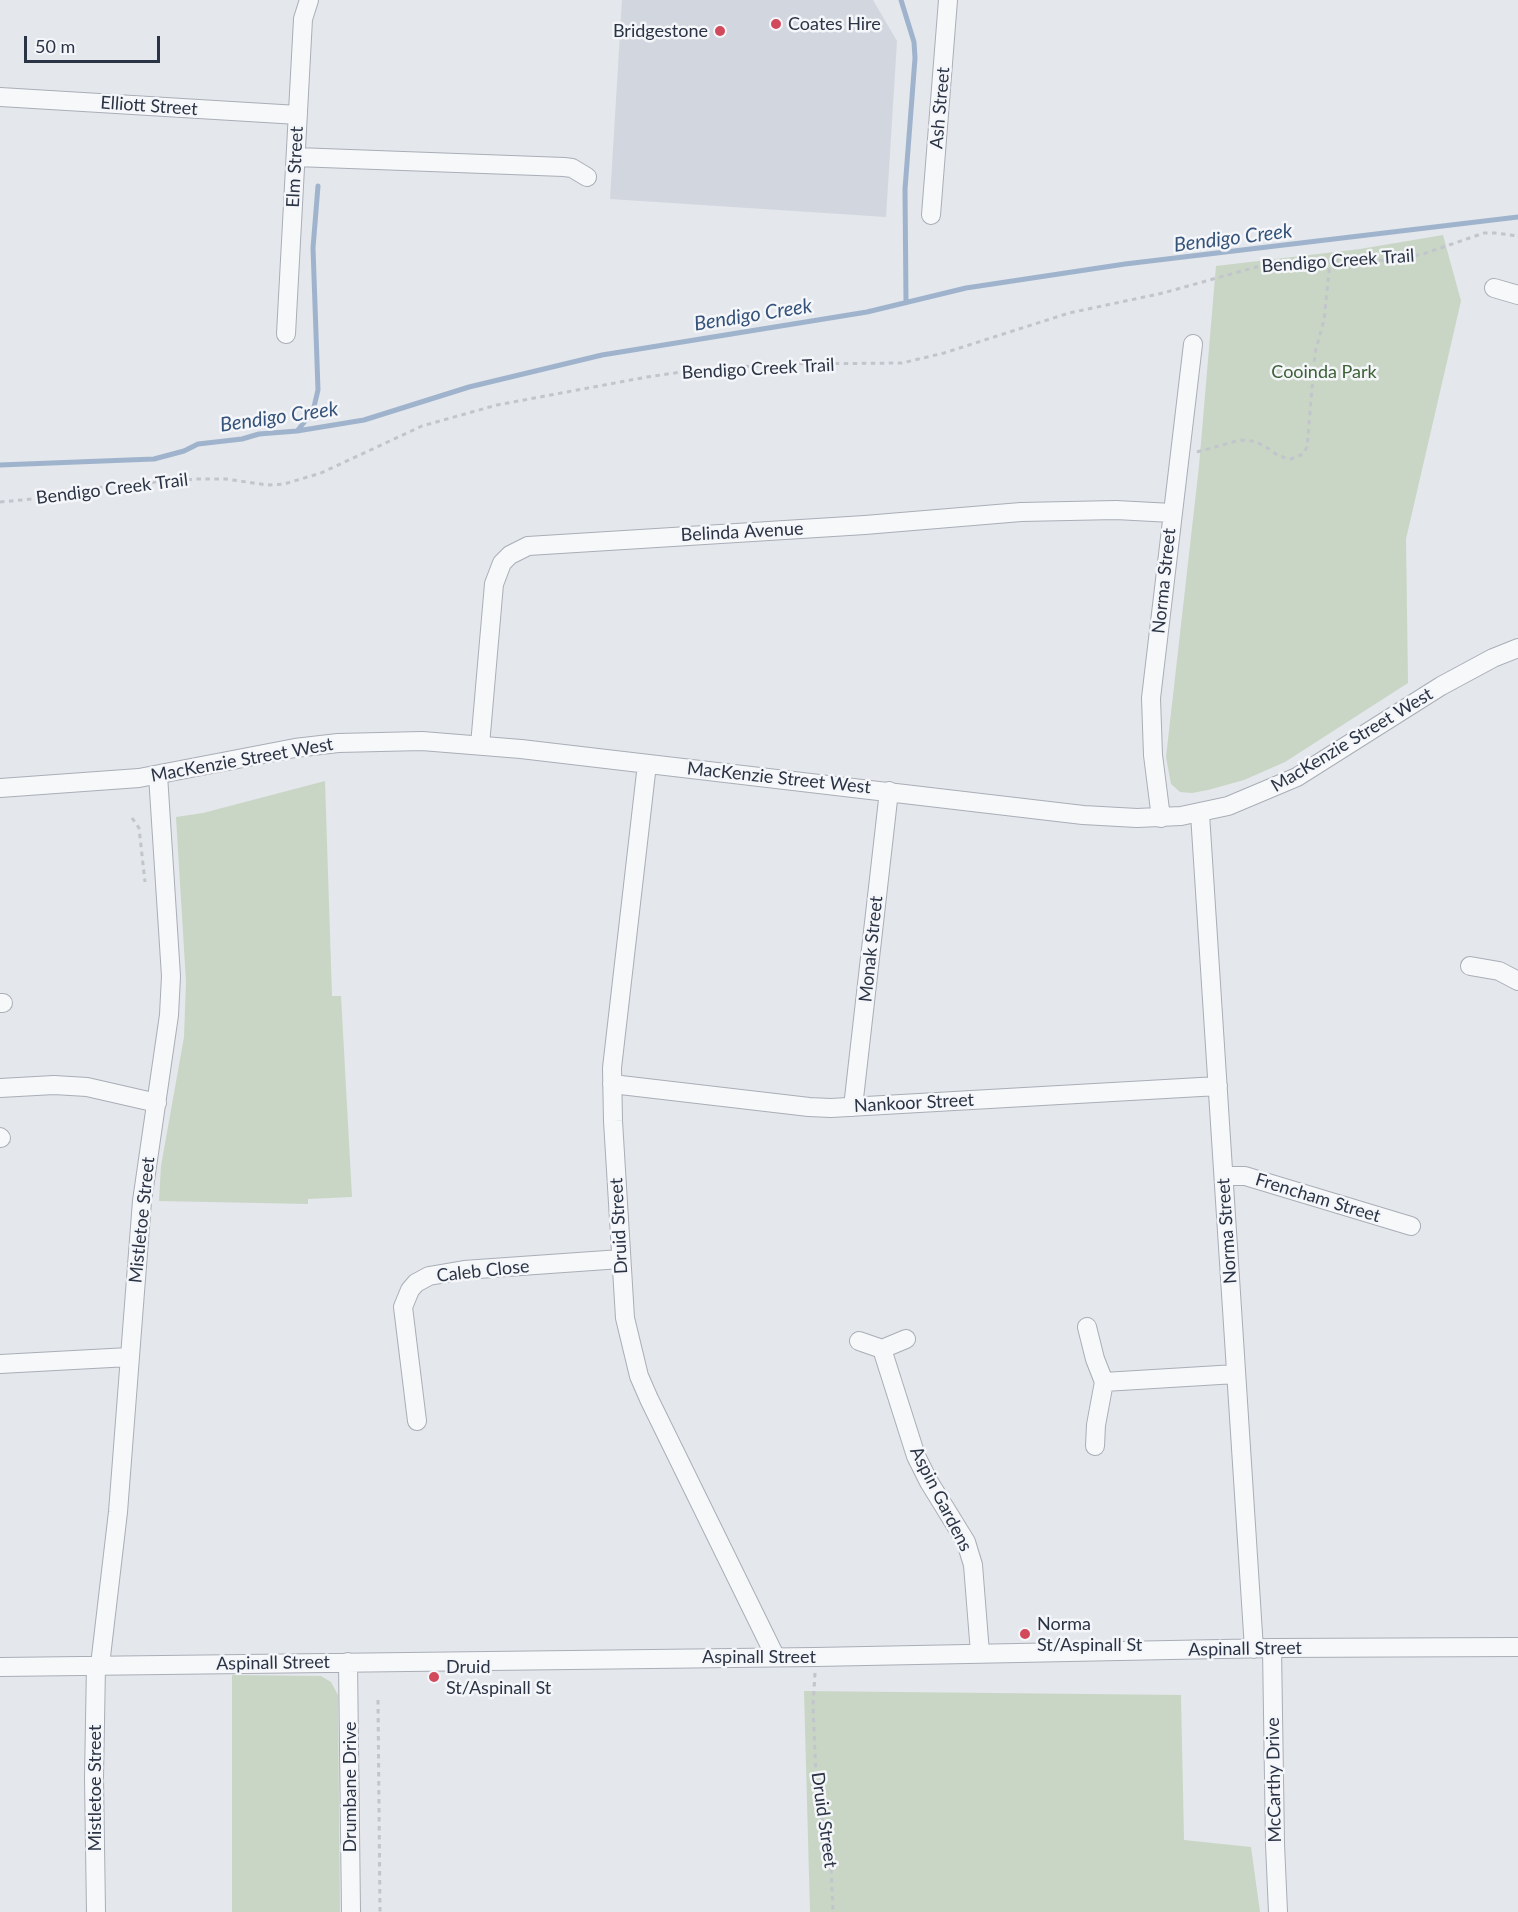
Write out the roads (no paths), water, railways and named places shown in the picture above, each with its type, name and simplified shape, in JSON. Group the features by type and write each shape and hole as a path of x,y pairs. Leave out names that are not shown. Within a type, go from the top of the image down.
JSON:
{"street":[{"name":"Elm Street","path":"285,334 303,19 309,0"},
{"name":"Ash Street","path":"931,215 948,0"},
{"name":"Elliott Street","path":"0,97 298,116"},
{"path":"296,157 564,166 587,177"},
{"path":"1494,288 1518,295"},
{"name":"Norma Street","path":"1161,818 1153,755 1151,698 1193,344"},
{"name":"Belinda Avenue","path":"480,745 494,584 502,563 510,555 528,546 865,525 1021,512 1116,510 1172,513"},
{"name":"MacKenzie Street West","path":"0,788 158,775 295,748 392,740 480,745 1083,815 1161,818 1200,814 1246,800 1297,777 1441,687 1493,658 1518,648"},
{"name":"Druid Street","path":"647,764 612,1084 625,1318 639,1376 654,1410 775,1656"},
{"name":"Mistletoe Street","path":"96,1912 94,1778 98,1665 118,1512 142,1201 169,1015 171,976 158,775"},
{"name":"Monak Street","path":"853,1107 889,791"},
{"name":"Norma Street","path":"1200,814 1236,1374 1263,1649"},
{"path":"1470,966 1499,971 1518,981"},
{"name":"Nankoor Street","path":"612,1084 809,1107 853,1107 1218,1086"},
{"path":"0,1088 54,1085 87,1087 158,1103"},
{"name":"Frencham Street","path":"1224,1176 1245,1176 1411,1226"},
{"name":"Caleb Close","path":"417,1421 403,1307 410,1290 416,1283 429,1276 464,1270 621,1259"},
{"path":"1087,1327 1095,1359 1104,1382 1096,1425 1095,1446"},
{"path":"859,1341 882,1349 906,1339"},
{"name":"Aspin Gardens","path":"882,1349 916,1456 929,1482 966,1542 973,1565 980,1653"},
{"path":"0,1364 129,1357"},
{"path":"1104,1382 1236,1374"},
{"name":"Aspinall Street","path":"0,1666 1518,1647"},
{"name":"McCarthy Drive","path":"1263,1649 1278,1912"},
{"name":"Drumbane Drive","path":"348,1662 351,1912"}],"waterway":[{"path":"901,0 914,42 915,58 905,189 906,302"},
{"path":"298,430 313,411 318,390 313,248 318,186"},
{"name":"Bendigo Creek","path":"0,465 154,459 184,451 198,444 364,420 469,387 602,355 867,312 966,288 1125,264 1518,217"}],"place":[{"name":"Coates Hire","path":"776,24"},
{"name":"Bridgestone","path":"720,31"},
{"name":"Norma St/Aspinall St","path":"1025,1634"},
{"name":"Druid St/Aspinall St","path":"434,1677"}],"park label":[{"name":"Cooinda Park","path":"1324,372"}]}
